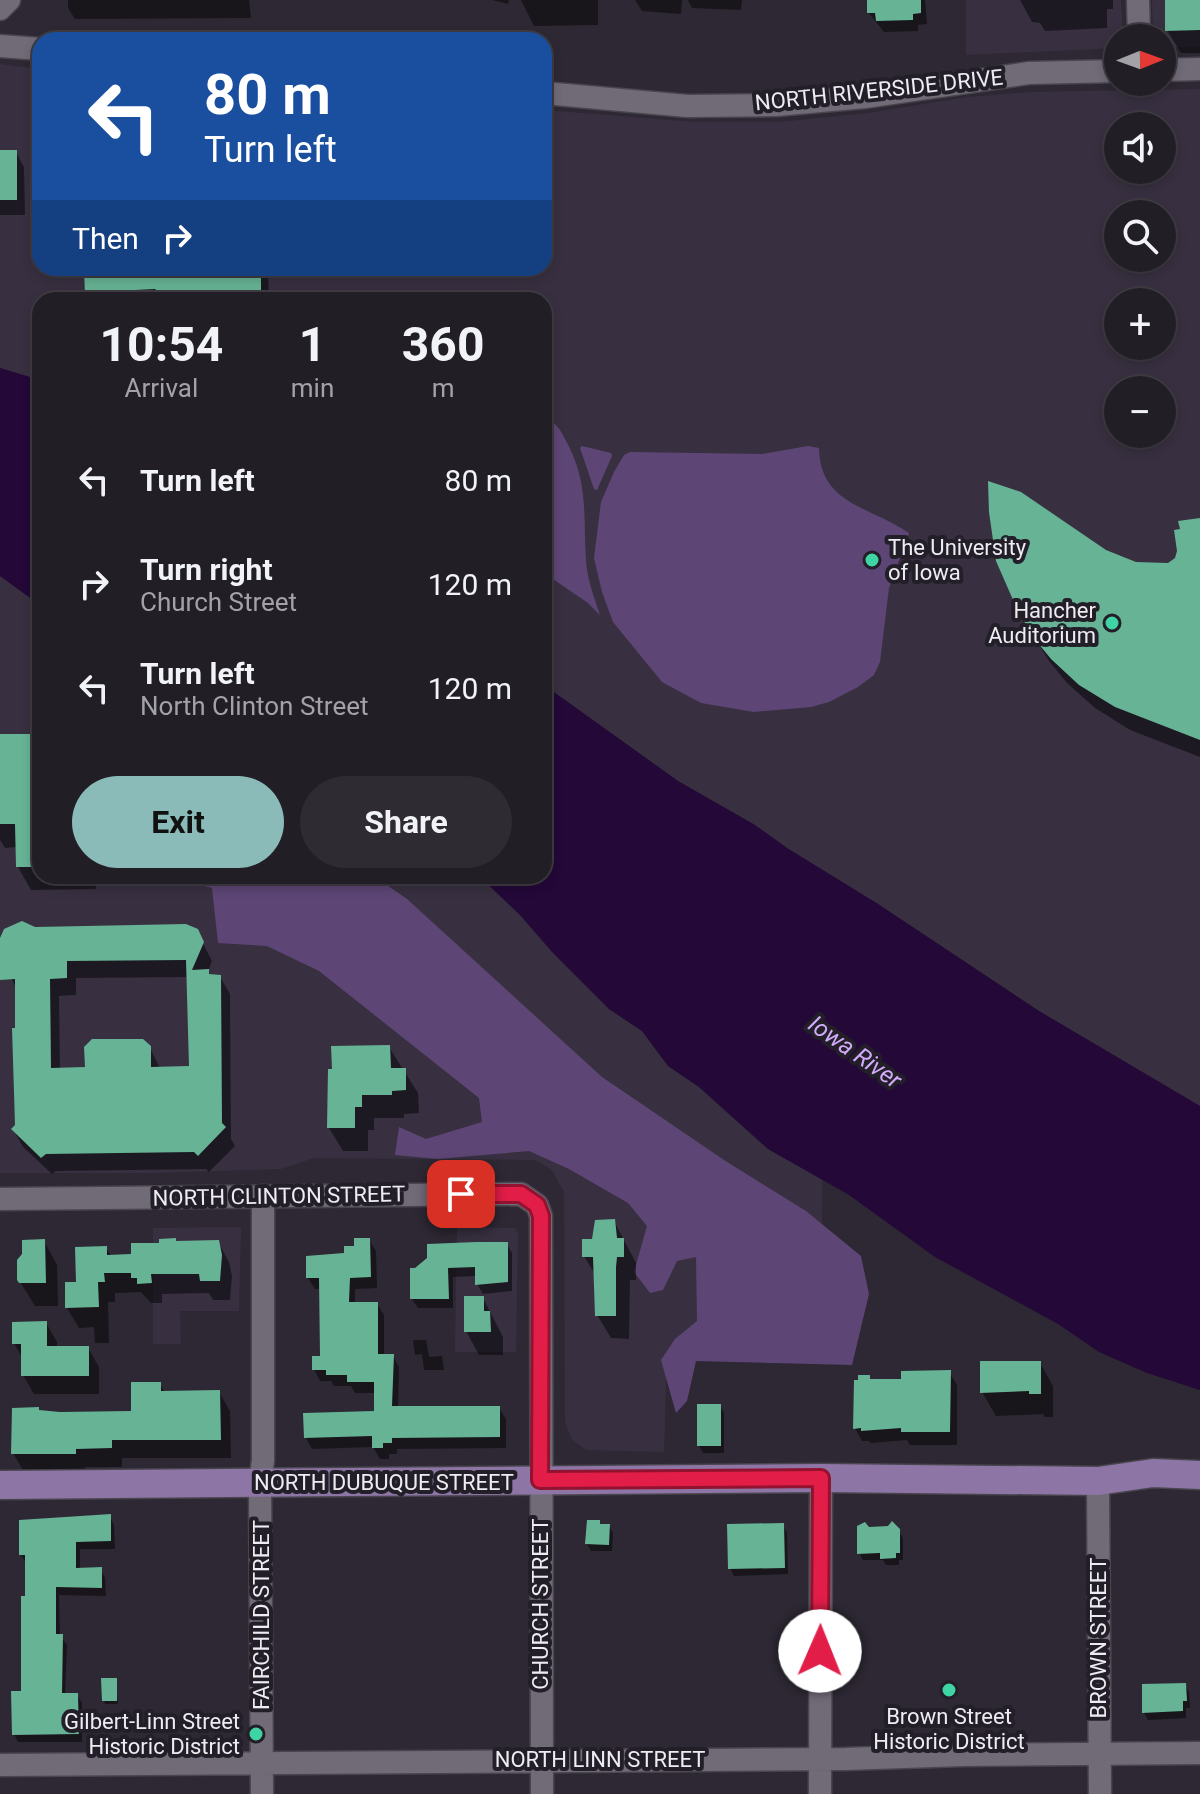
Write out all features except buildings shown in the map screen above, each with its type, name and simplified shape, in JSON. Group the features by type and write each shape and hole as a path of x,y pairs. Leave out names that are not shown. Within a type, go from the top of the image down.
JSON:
{"main road":[{"name":"NORTH DUBUQUE STREET","path":"0,1485 821,1478 1098,1481 1153,1473 1200,1475"}],"street":[{"path":"0,9 9,0"},
{"path":"1138,0 1139,24"},
{"path":"0,46 32,48"},
{"path":"1176,70 1200,69"},
{"name":"NORTH RIVERSIDE DRIVE","path":"552,94 687,106 776,105 865,97 1029,73 1104,71"},
{"name":"NORTH CLINTON STREET","path":"0,1199 521,1194 537,1205 540,1222"},
{"name":"FAIRCHILD STREET","path":"262,1794 260,1483 263,1460 263,1196"},
{"name":"CHURCH STREET","path":"540,1222 542,1794"},
{"path":"820,1794 821,1478"},
{"name":"BROWN STREET","path":"1098,1481 1100,1794"},
{"name":"NORTH LINN STREET","path":"0,1765 1200,1753"}],"shaded area":[{"path":"966,0 1121,0 1122,24 1104,24 1104,49 966,55"},
{"path":"1152,0 1200,0 1200,47 1176,47 1176,24 1153,24"},
{"name":"The University of Iowa","path":"0,64 32,68 32,276 552,276 552,111 695,122 779,122 868,113 968,97 1104,91 1104,96 1176,96 1176,89 1200,89 1200,1106 1039,1011 755,825 678,781 552,691 552,292 32,292 32,378 0,368"},
{"path":"552,423 559,429 578,469 587,567 600,615 552,578"},
{"path":"808,446 819,448 828,482 838,493 909,533 889,588 880,662 874,675 858,687 829,702 811,707 754,712 701,703 662,682 613,622 594,558 601,502 614,472 624,455 630,452 762,454"},
{"path":"580,448 611,453 597,490 594,489"},
{"path":"0,576 32,599 32,884 487,884 609,1009 642,1031 668,1066 699,1087 768,1149 822,1179 821,1353 667,1353 664,1452 586,1450 572,1440 565,1422 564,1192 552,1170 535,1160 314,1158 281,1169 0,1173"},
{"path":"196,884 385,884 407,899 602,1077 806,1211 861,1256 869,1294 852,1365 696,1361 687,1401 676,1413 661,1360 675,1339 697,1321 696,1257 677,1261 663,1290 650,1293 634,1272 647,1226 628,1203 569,1169 529,1151 438,1159 395,1155 399,1127 426,1139 482,1122 479,1098 319,971 267,946 218,943 212,888"},
{"path":"241,1227 239,1311 180,1311 181,1344 153,1344 153,1228"},
{"path":"457,1227 515,1228 518,1233 516,1352 455,1352"}],"water":[{"path":"0,368 32,378 32,599 0,576"},
{"name":"Iowa River","path":"552,691 678,781 755,825 1039,1011 1200,1106 1200,1390 1147,1373 1099,1352 1058,1324 935,1257 849,1195 768,1149 699,1087 668,1066 642,1031 609,1009 487,884 552,884"}],"place":[{"name":"The University of Iowa","path":"872,560"},
{"name":"Hancher Auditorium","path":"1112,623"},
{"name":"Brown Street Historic District","path":"949,1690"},
{"name":"Gilbert-Linn Street Historic District","path":"256,1734"}],"route":[{"path":"461,1194 521,1194 531,1198 541,1216 540,1480 821,1478 820,1651"}]}
